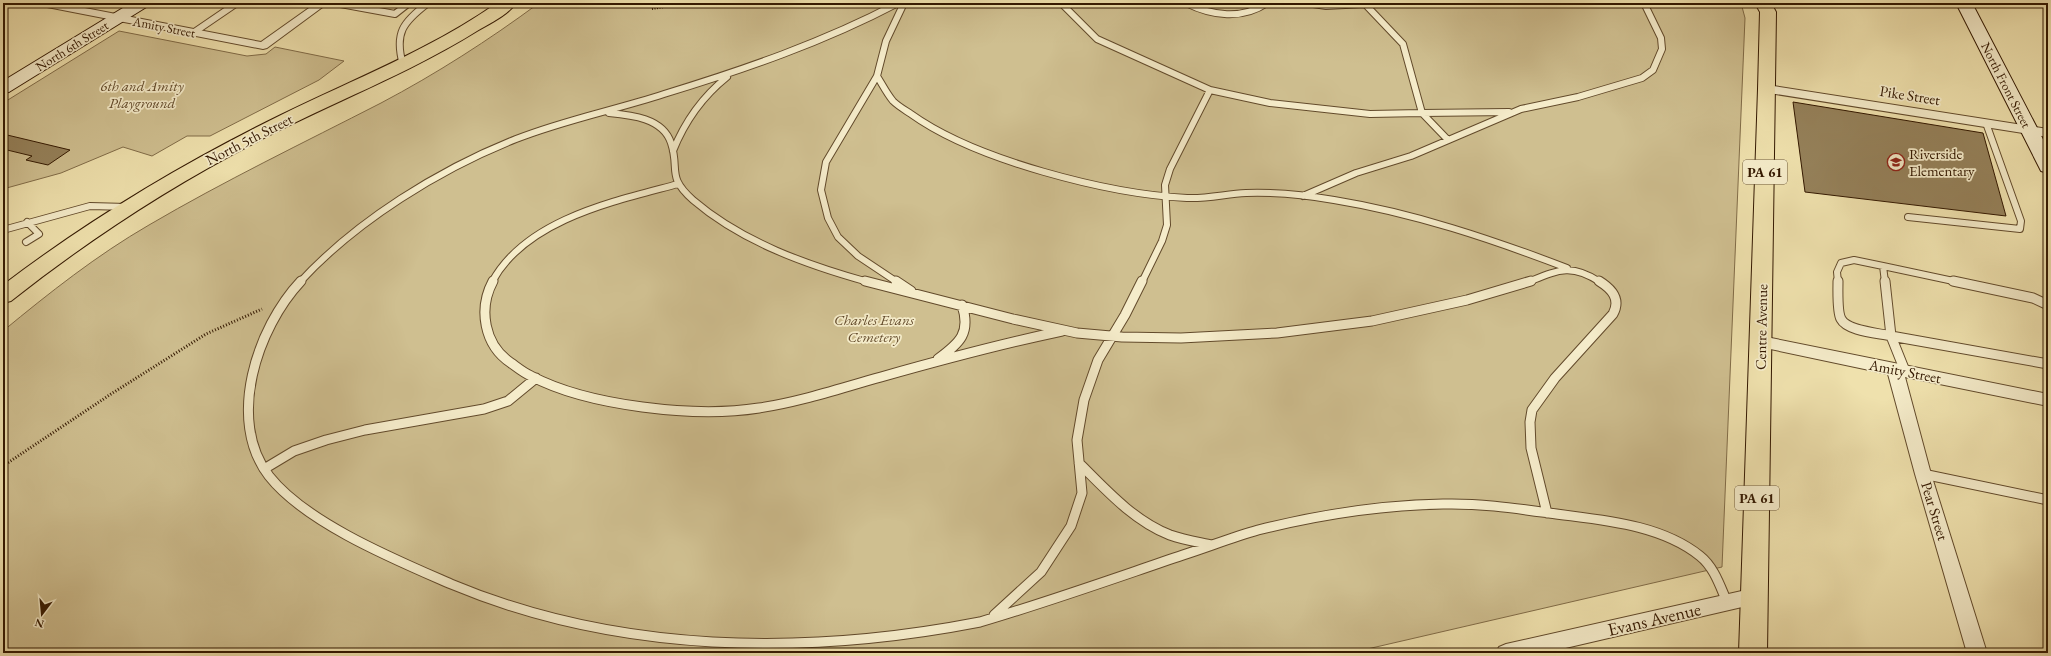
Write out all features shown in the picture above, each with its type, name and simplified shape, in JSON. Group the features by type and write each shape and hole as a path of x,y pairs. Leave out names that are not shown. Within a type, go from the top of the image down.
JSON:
{"main road":[{"name":"North 5th Street","path":"7,290 130,207 242,142 403,66 461,34 508,3"},
{"name":"Centre Avenue","path":"1753,653 1767,89 1768,12 1763,3"}],"street":[{"name":"Amity Street","path":"42,3 263,46 323,3"},
{"name":"North 6th Street","path":"3,88 142,3"},
{"name":"North Front Street","path":"1964,3 2048,167"},
{"name":"Pike Street","path":"1767,89 2048,133"},
{"name":"Amity Street","path":"1761,342 2048,400"},
{"name":"Pear Street","path":"1900,370 1923,474 1977,653"},
{"name":"Evans Avenue","path":"1506,653 1755,596"}],"lane":[{"path":"193,33 237,3"},
{"path":"335,3 395,14 409,3"},
{"path":"403,66 397,48 399,36 410,17 428,3"},
{"path":"898,3 828,36 736,71 514,140 451,170 397,204 343,242 303,278 277,309 265,330 253,365 251,378 250,420 256,455 264,469 301,508 336,529 419,571 533,615 580,629 658,645 689,649 771,652 803,651 893,642 948,630 991,618 1255,531 1291,523 1403,506 1470,504 1547,513 1628,526 1675,542 1701,556 1711,569 1727,602"},
{"path":"904,3 886,41 877,76 826,162 821,182 822,196 828,218 838,237 858,256 917,294"},
{"path":"1061,3 1097,40 1210,90 1270,103 1370,114 1513,112"},
{"path":"1186,3 1208,12 1225,15 1242,14 1261,7 1267,3"},
{"path":"1307,3 1326,6 1364,3 1403,44 1422,113 1448,140"},
{"path":"1303,196 1356,173 1411,156 1513,112 1642,78 1653,70 1661,54 1662,42 1644,3"},
{"path":"673,151 683,126 700,104 716,86 736,71"},
{"path":"877,76 886,93 898,107 910,116 940,132 999,157 1057,176 1165,196 1195,198 1264,193 1303,196 1391,210 1486,238 1594,278 1613,292 1616,299 1615,313 1546,389 1532,410 1531,444 1547,513"},
{"path":"991,618 1041,572 1071,526 1082,493 1082,480 1078,463 1077,440 1084,400 1098,360 1125,315 1162,241 1167,224 1165,185 1170,169 1210,90"},
{"path":"603,112 642,117 656,123 667,135 673,151 674,173 678,184 685,193 705,208 760,242 825,268 962,306 1064,330 1112,336 1180,338 1247,336 1342,327 1451,304 1504,290 1567,268"},
{"path":"1908,217 2020,229 2021,221 1986,123"},
{"path":"678,184 604,205 561,222 527,244 511,258 497,275 488,292 484,311 489,338 502,355 536,378 572,393 620,404 730,411 775,406 1012,340 1064,330"},
{"path":"3,230 27,222 90,206 130,207"},
{"path":"26,242 39,234 27,222"},
{"path":"2048,305 2034,298 1854,260 1841,263 1837,272 1840,318 1844,323 1852,328 2048,364"},
{"path":"1883,266 1891,336 1900,370"},
{"path":"933,362 952,350 963,336 967,318 962,306"},
{"path":"264,469 294,450 326,440 365,430 490,407 508,400 536,378"},
{"path":"1078,463 1115,500 1152,526 1184,540 1213,545"},
{"path":"1923,474 2048,500"}],"path":[{"path":"652,9 690,3"},
{"path":"3,466 111,394 206,334 285,300"}],"green space":[{"name":"Charles Evans Cemetery","path":"539,3 1741,3 1745,18 1722,567 1350,653 3,653 3,331 74,275 130,237 206,193 381,103 422,80 482,43"},
{"name":"6th and Amity Playground","path":"119,31 247,56 266,54 275,47 344,61 319,80 210,136 187,136 152,156 123,147 61,173 3,189 3,103"}],"building":[{"name":"Riverside Elementary","path":"1793,102 1983,133 2006,216 1805,192"},
{"path":"3,134 70,150 48,165 26,160 32,156 3,149"}],"place":[{"name":"Riverside Elementary","path":"1896,162"}]}
